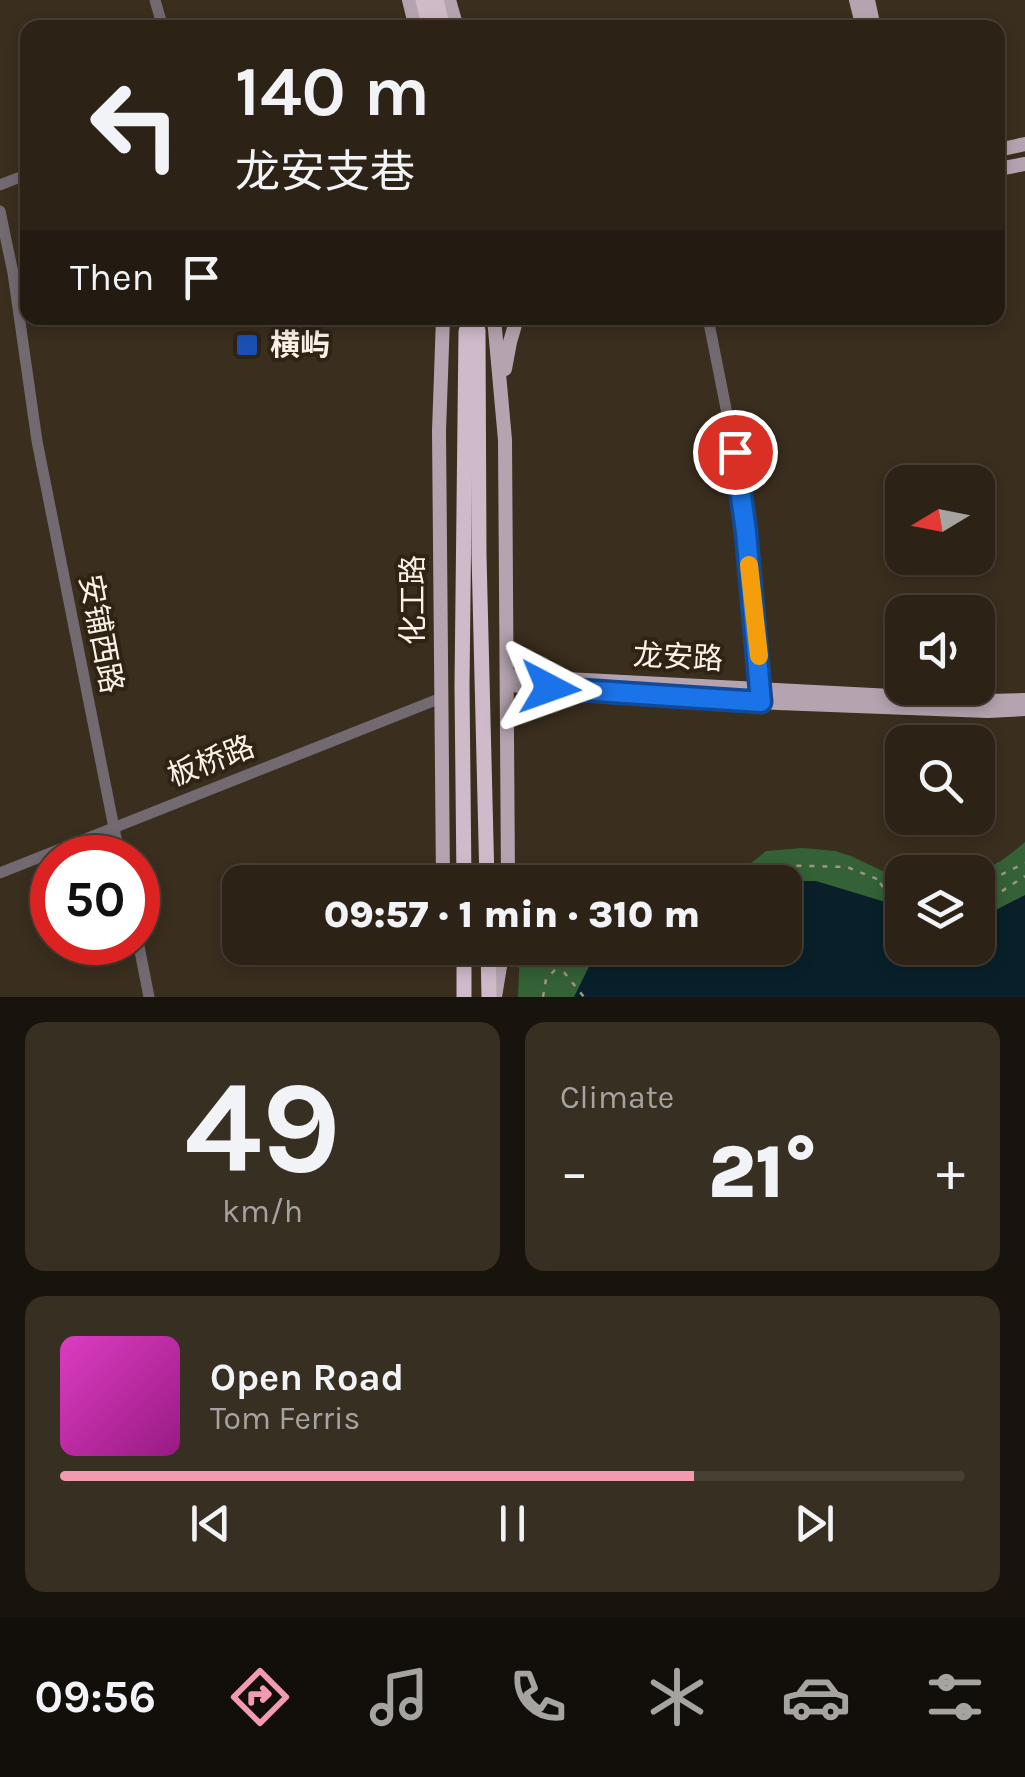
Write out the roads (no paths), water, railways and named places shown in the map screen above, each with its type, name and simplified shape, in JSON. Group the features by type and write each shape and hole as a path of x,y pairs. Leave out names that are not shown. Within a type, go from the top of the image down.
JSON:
{"highway":[{"name":"化工路","path":"464,865 462,686 472,330 487,865"},
{"path":"464,965 464,994"},
{"path":"489,965 492,997"}],"main road":[{"name":"化工路","path":"443,865 439,431 444,325"},
{"path":"495,325 505,440 508,865"},
{"path":"502,389 515,325"},
{"name":"龙安路","path":"507,680 988,711 1025,709"},
{"name":"龙安路","path":"761,696 1025,700"},
{"path":"459,965 464,994"},
{"path":"492,997 499,965"}],"street":[{"name":"安铺西路","path":"0,211 34,420 115,835"},
{"path":"709,325 741,484 761,696"},
{"name":"板桥路","path":"0,873 441,698"},
{"path":"143,965 150,997"}],"water":[{"path":"802,881 816,881 885,902 885,965 995,965 995,910 1025,895 1025,997 574,997 590,965 802,965"}],"place":[{"name":"横屿","path":"247,345"}]}
